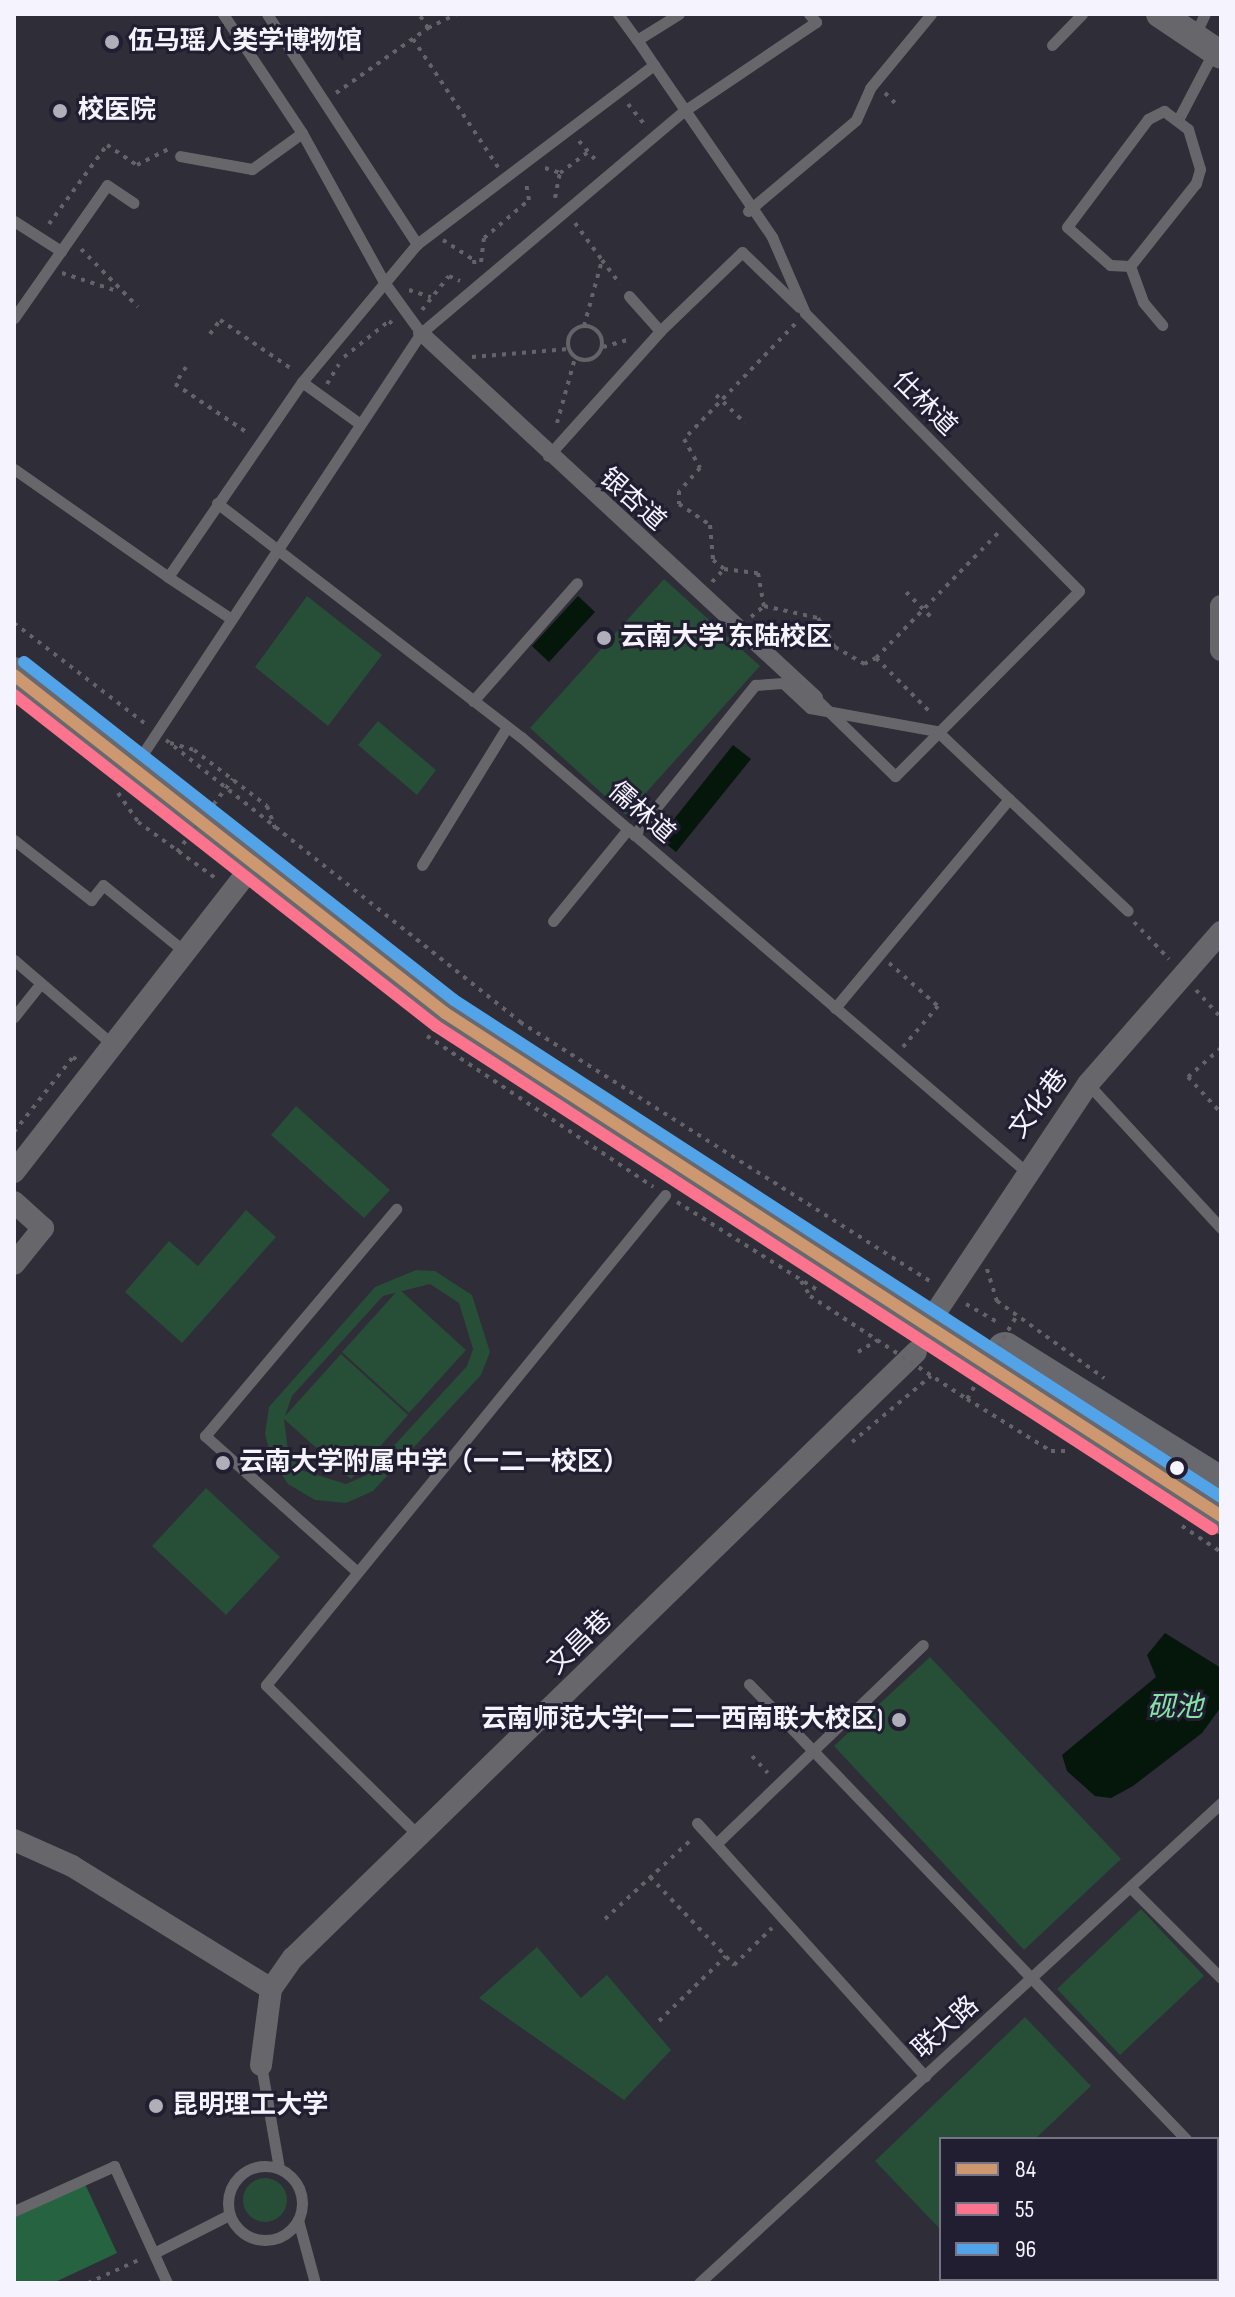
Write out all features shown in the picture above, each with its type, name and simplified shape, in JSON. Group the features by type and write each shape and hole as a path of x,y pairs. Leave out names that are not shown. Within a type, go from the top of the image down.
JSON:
{"main road":[{"path":"14,647 145,759 459,997 1221,1516"},
{"path":"14,675 145,759 254,864 445,1013 932,1320 1221,1485"}],"street":[{"path":"1160,14 1205,34"},
{"name":"银杏道","path":"417,328 548,456 815,698"},
{"path":"1221,606 1221,650"},
{"path":"14,1172 254,864"},
{"name":"文化巷","path":"932,1320 1024,1170 1088,1084 1221,932"},
{"path":"14,1202 43,1228 14,1264"},
{"name":"文昌巷","path":"261,2065 271,1989 293,1958 419,1836 932,1320"},
{"path":"14,1840 72,1866 271,1989"}],"lane":[{"path":"223,14 302,133 384,282 417,328"},
{"path":"267,14 327,99 417,244"},
{"name":"仕林道","path":"618,14 748,211 772,237 805,313 1079,591 937,731"},
{"path":"637,40 679,14"},
{"path":"145,759 230,618 277,550 417,328 469,295 681,113 816,22 809,14"},
{"path":"748,211 856,120 870,88 931,14"},
{"path":"1052,45 1082,14"},
{"path":"1130,266 1196,183 1200,169 1179,118 1205,34"},
{"path":"168,577 303,380 417,244 507,182 630,79 654,65"},
{"path":"1130,266 1110,265 1067,227 1148,119 1164,111 1179,118"},
{"path":"180,156 252,169 302,133"},
{"path":"14,318 107,185 134,203"},
{"path":"14,221 61,251"},
{"path":"548,456 660,331 742,252 805,313"},
{"path":"1130,266 1143,302 1162,325"},
{"path":"629,296 660,331"},
{"path":"303,380 356,421"},
{"path":"14,469 230,618"},
{"name":"儒林道","path":"217,503 507,727 1024,1170"},
{"path":"473,701 577,583"},
{"path":"553,921 755,685 783,683 810,708 937,731 1128,911"},
{"path":"815,698 895,776 937,731"},
{"path":"422,865 507,727"},
{"path":"835,1008 1009,799"},
{"path":"14,840 91,900 103,885 184,951"},
{"path":"14,960 112,1044"},
{"path":"14,1017 41,983"},
{"path":"1088,1084 1221,1228"},
{"path":"419,1836 266,1685 354,1569 665,1195"},
{"path":"354,1569 205,1436 396,1209"},
{"path":"716,1844 923,1645"},
{"path":"749,1684 1030,1981 1184,2137"},
{"name":"联大路","path":"699,2283 1221,1803"},
{"path":"699,1826 925,2076"},
{"path":"1131,1888 1221,1978"},
{"path":"261,2065 279,2168 297,2184 298,2220 315,2283"},
{"path":"14,2211 114,2166 167,2283"},
{"path":"279,2168 244,2171 229,2191 229,2215 245,2235 269,2240 298,2220"},
{"path":"154,2253 229,2215"}],"path":[{"path":"419,14 428,28"},
{"path":"327,99 428,28 457,14"},
{"path":"413,39 507,182"},
{"path":"630,79 628,104 644,124"},
{"path":"615,113 628,104"},
{"path":"632,134 644,124 681,113"},
{"path":"591,132 579,141 587,153 596,164 608,154"},
{"path":"535,171 560,173 587,153"},
{"path":"560,173 555,200 629,296"},
{"path":"469,295 484,238 529,200 530,178"},
{"path":"430,235 474,260 475,272"},
{"path":"71,237 117,291 138,307"},
{"path":"548,456 575,358 569,349 571,333 584,326 602,260"},
{"path":"49,268 117,291"},
{"path":"316,392 343,357 389,321 417,328 449,276 459,281 475,272"},
{"path":"805,313 684,439 700,468 679,491 679,504 710,525 713,560 724,569 758,573 764,606 818,618 847,656 864,664 876,658 925,611 1010,521"},
{"path":"210,334 220,320 303,380"},
{"path":"575,358 592,360 603,347 598,332 584,326"},
{"path":"447,359 569,349"},
{"path":"186,367 175,384 260,441"},
{"path":"716,395 745,423"},
{"path":"906,592 931,617"},
{"path":"14,623 145,759 277,833 520,1022 932,1320 1015,1334"},
{"path":"876,658 928,710"},
{"path":"145,759 194,750 267,806 277,833"},
{"path":"145,759 138,822 212,878"},
{"path":"177,852 233,779"},
{"path":"1128,911 1161,951"},
{"path":"879,955 938,1006 894,1058"},
{"path":"1221,1048 1188,1077 1221,1113"},
{"path":"977,1249 991,1291 1016,1317 1102,1372 1110,1392 1083,1376"},
{"path":"800,1279 810,1296 931,1376 1051,1451 1067,1451"},
{"path":"967,1399 1016,1317"},
{"path":"858,1352 878,1340"},
{"path":"859,1442 931,1376"},
{"path":"752,1756 778,1784"},
{"path":"605,1919 699,1826"},
{"path":"650,1877 734,1965 783,1918"},
{"path":"659,2021 726,1956"},
{"path":"88,2283 154,2253"}],"green space":[{"path":"664,579 760,666 626,815 530,728"},
{"path":"307,596 382,655 328,726 255,667"},
{"path":"378,721 436,770 417,795 358,745"},
{"path":"296,1106 390,1190 364,1218 271,1135"},
{"path":"246,1210 276,1237 182,1343 125,1292 169,1241 198,1266"},
{"path":"416,1270 435,1271 472,1295 490,1352 481,1375 373,1491 346,1503 315,1500 288,1484 272,1460 265,1434 269,1407 375,1287","holes":["430,1284 459,1303 473,1349 467,1366 367,1475 346,1484 301,1470 288,1451 284,1419 351,1479 408,1415 341,1354 285,1416 292,1396 383,1296"]},
{"path":"399,1289 466,1350 409,1413 342,1352"},
{"path":"206,1488 280,1557 226,1615 152,1546"},
{"path":"930,1657 1121,1859 1024,1950 834,1746"},
{"path":"1141,1909 1204,1976 1120,2055 1057,1989"},
{"path":"537,1947 581,1998 607,1975 671,2050 624,2100 479,1998"},
{"path":"1025,2017 1091,2086 1037,2137 939,2137 939,2228 875,2161"},
{"path":"265,2178 281,2184 287,2200 281,2216 265,2222 249,2216 243,2200 249,2184"},
{"path":"85,2184 117,2253 53,2283 14,2283 14,2217"}],"water":[{"path":"578,596 595,612 549,662 532,646"},
{"path":"733,745 751,759 676,852 659,838"},
{"name":"砚池","path":"1165,1633 1221,1668 1221,1707 1202,1733 1133,1786 1111,1798 1095,1796 1067,1771 1062,1755 1156,1677 1147,1655"}],"transit line":[{"name":"96","path":"24,662 454,1000 1221,1497"},
{"name":"84","path":"14,675 445,1013 1221,1516"},
{"name":"55","path":"14,695 436,1026 1212,1529"}],"place":[{"name":"伍马瑶人类学博物馆","path":"112,42"},
{"name":"校医院","path":"60,111"},
{"name":"云南大学 东陆校区","path":"604,638"},
{"name":"云南大学附属中学（一二一校区）","path":"223,1463"},
{"name":"云南师范大学(一二一西南联大校区)","path":"899,1720"},
{"name":"昆明理工大学","path":"156,2106"}]}
